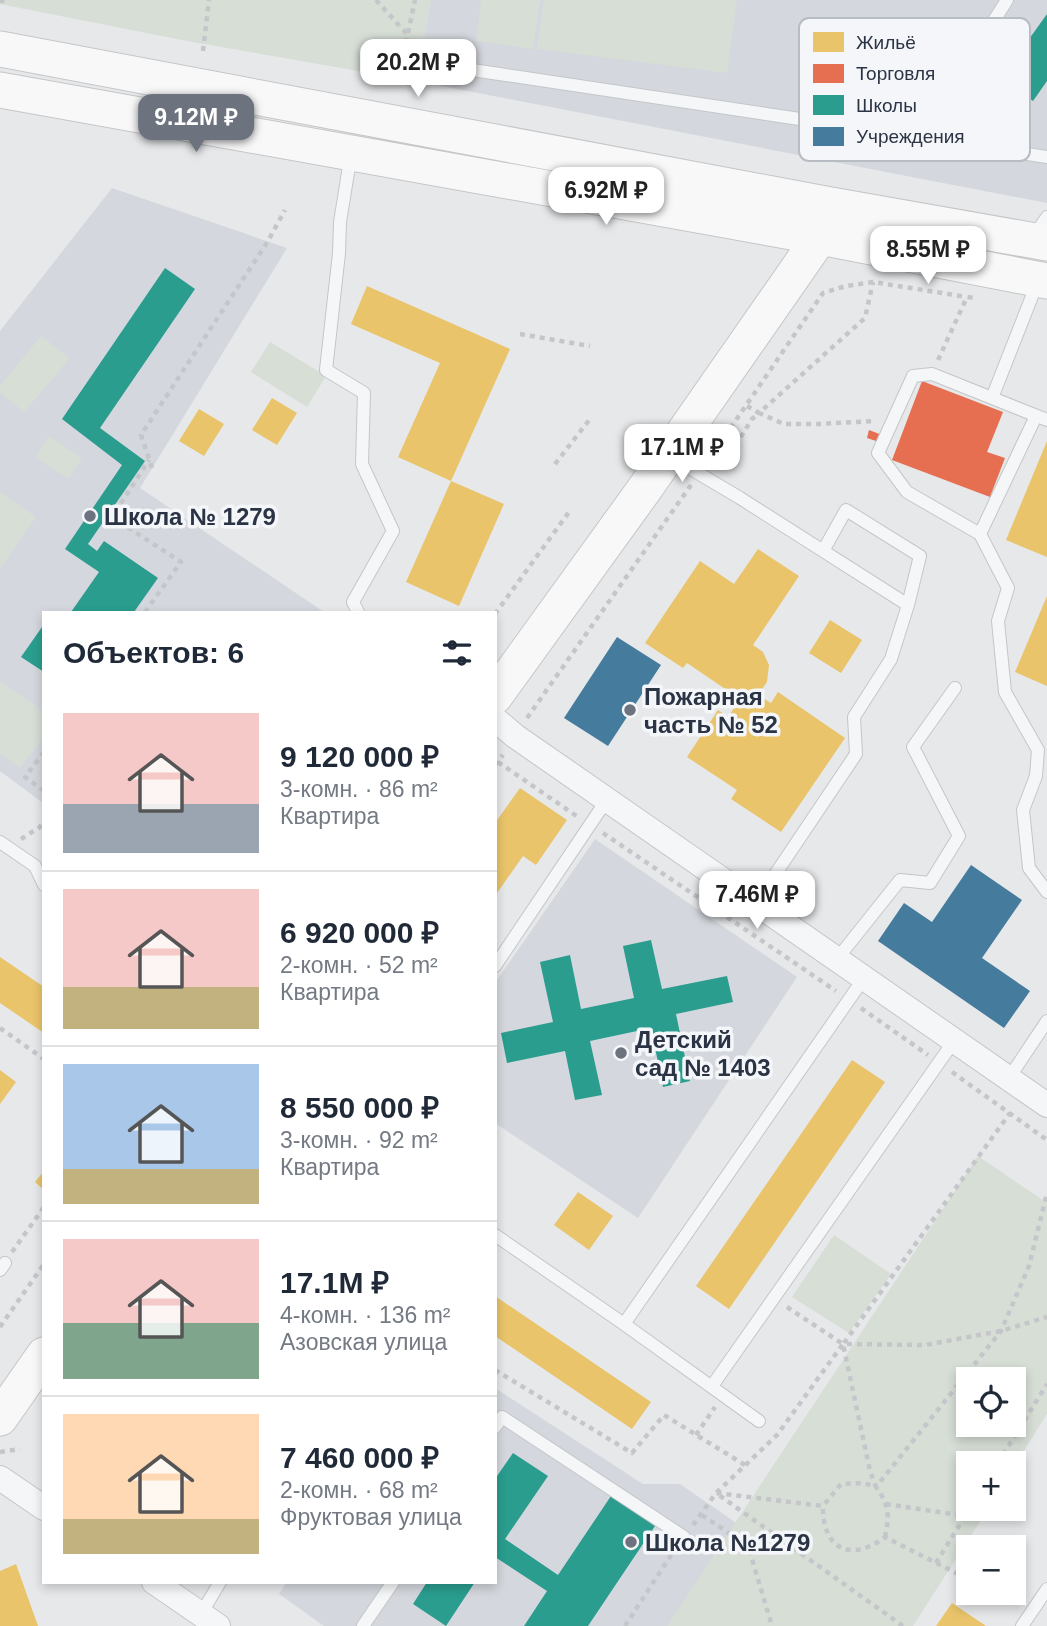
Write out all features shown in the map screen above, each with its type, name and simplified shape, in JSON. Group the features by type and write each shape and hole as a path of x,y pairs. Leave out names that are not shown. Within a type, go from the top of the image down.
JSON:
{"main road":[{"path":"0,49 831,205 1042,233"},
{"path":"0,90 820,237 1038,288"},
{"path":"497,693 820,237 831,205"},
{"path":"0,1418 42,1358"}],"street":[{"path":"497,721 515,736 1047,1105"},
{"path":"0,1478 42,1507"},
{"path":"158,1584 210,1620"}],"lane":[{"path":"996,18 1007,0"},
{"path":"446,66 799,119"},
{"path":"351,153 340,222 326,370 364,393 362,464 393,531 353,602 358,611"},
{"path":"992,398 1038,288"},
{"path":"980,534 1042,418 932,374 913,376 878,453 907,492 980,534 1007,588 998,621 1005,692 1038,750 1036,776 1023,810 1029,867 1047,892"},
{"path":"668,455 908,605"},
{"path":"756,903 856,754 854,717 891,659 920,556 846,510 823,551"},
{"path":"837,959 900,880 930,883 960,836 913,747 955,688"},
{"path":"497,964 608,798"},
{"path":"4,845 35,866 42,881"},
{"path":"624,1324 864,978"},
{"path":"1009,1079 1047,1021"},
{"path":"712,1386 954,1041"},
{"path":"497,1236 759,1421"},
{"path":"497,1424 502,1417 684,1537"},
{"path":"210,1620 219,1584"},
{"path":"368,1624 392,1584"},
{"path":"1022,1626 1047,1589"}],"path":[{"path":"203,51 209,0"},
{"path":"376,0 407,34"},
{"path":"402,88 407,34 415,0"},
{"path":"152,468 141,435 268,241 285,210"},
{"path":"730,454 752,419 865,318 873,282"},
{"path":"932,374 967,297 1038,288"},
{"path":"520,334 590,346"},
{"path":"747,406 784,424 888,420"},
{"path":"555,464 590,419"},
{"path":"146,611 181,562 112,517 149,460"},
{"path":"497,611 569,512"},
{"path":"42,755 25,778 42,790"},
{"path":"498,762 849,999 1047,1140"},
{"path":"4,845 42,824"},
{"path":"0,1028 42,1058"},
{"path":"625,1626 716,1493 777,1436 1010,1113"},
{"path":"876,1488 1001,1331 1029,1266 1047,1192"},
{"path":"2,1266 42,1210"},
{"path":"0,1327 42,1267"},
{"path":"774,1298 843,1344 925,1345 1001,1331 1047,1317"},
{"path":"843,1344 870,1471 886,1504 888,1516 885,1537 864,1550 857,1552 843,1549 828,1535 822,1521 823,1506 841,1484 864,1483 876,1488"},
{"path":"497,1371 632,1453 664,1415 745,1465"},
{"path":"1005,1451 1047,1384"},
{"path":"696,1435 723,1395"},
{"path":"0,1452 20,1449"},
{"path":"716,1493 823,1506"},
{"path":"716,1493 903,1626"},
{"path":"886,1504 956,1515"},
{"path":"702,1515 748,1546 772,1626"},
{"path":"936,1563 962,1521"},
{"path":"885,1537 956,1573"},
{"path":"1018,1605 1031,1612"}],"shaded area":[{"path":"0,0 431,0 416,81 187,41 0,4"},
{"path":"431,0 1047,0 1047,203 830,161 1030,161 1030,18 799,18 799,155 416,81"},
{"path":"481,0 540,0 533,49 476,41"},
{"path":"544,0 737,0 727,73 537,49"},
{"name":"Школа № 1279","path":"112,188 287,248 140,488 323,611 42,611 42,802 0,771 0,331"},
{"path":"41,336 70,358 24,412 0,392 0,386"},
{"path":"270,342 326,376 307,407 251,372"},
{"path":"49,436 82,458 69,479 35,457"},
{"path":"0,492 36,517 0,569"},
{"path":"0,681 42,711 42,740 20,768 0,753"},
{"name":"Детский сад № 1403","path":"595,839 797,977 638,1218 497,1124 497,980"},
{"path":"978,1156 1047,1203 1047,1414 1024,1451 956,1451 956,1521 980,1521 971,1535 956,1535 956,1559 913,1626 667,1626"},
{"path":"834,1235 891,1274 849,1333 792,1297"},
{"name":"Школа №1279","path":"497,1389 643,1484 680,1484 885,1626 324,1626 279,1594 286,1584 497,1584"}],"building: Жильё":[{"path":"367,286 510,349 451,481 398,457 440,363 351,324"},
{"path":"272,398 297,413 277,445 252,430"},
{"path":"199,409 224,424 204,456 179,441"},
{"path":"1047,441 1047,557 1006,540"},
{"path":"451,481 504,504 459,606 406,582"},
{"path":"758,549 799,576 753,645 763,652 769,665 767,682 758,695 771,703 778,692 845,738 781,832 731,799 737,790 687,757 718,710 728,717 740,699 687,663 683,668 645,643 700,561 734,584"},
{"path":"1047,596 1047,686 1015,672"},
{"path":"830,620 862,640 841,673 809,653"},
{"path":"520,788 567,820 536,865 523,856 497,893 497,820"},
{"path":"0,957 42,986 42,1032 0,1003"},
{"path":"852,1060 885,1082 729,1309 696,1286"},
{"path":"0,1070 16,1082 0,1104"},
{"path":"42,1173 42,1188 35,1182"},
{"path":"578,1192 613,1216 589,1250 554,1225"},
{"path":"497,1297 651,1402 632,1429 497,1337"},
{"path":"16,1564 38,1626 0,1626 0,1571"},
{"path":"952,1603 986,1626 936,1626"}],"building: Торговля":[{"path":"922,381 1003,412 987,452 1005,458 990,497 892,460"},
{"path":"869,430 882,435 879,442 867,438"}],"building: Школы":[{"path":"1047,14 1047,81 1033,101 1030,99 1030,38"},
{"path":"165,268 195,289 100,428 145,461 88,544 97,551 104,541 158,578 135,611 72,611 99,572 65,549 122,465 62,419"},
{"path":"42,627 42,671 21,657"},
{"path":"651,940 662,989 727,976 733,1002 676,1014 690,1081 663,1087 651,1028 590,1041 602,1095 575,1100 565,1051 507,1063 501,1033 553,1022 540,962 570,955 581,1009 634,998 623,946"},
{"path":"513,1453 548,1476 505,1539 558,1575 613,1493 657,1523 588,1626 524,1626 547,1591 497,1558 497,1476"},
{"path":"426,1584 474,1584 446,1626 413,1604"}],"building: Учреждения":[{"path":"617,637 661,665 608,746 564,718"},
{"path":"971,865 1022,900 982,958 1030,991 1004,1028 878,941 904,903 932,922"}],"place":[{"name":"Школа № 1279","path":"90,516"},
{"name":"Пожарная часть № 52","path":"630,710"},
{"name":"Детский сад № 1403","path":"621,1053"},
{"name":"Школа №1279","path":"631,1542"}]}
